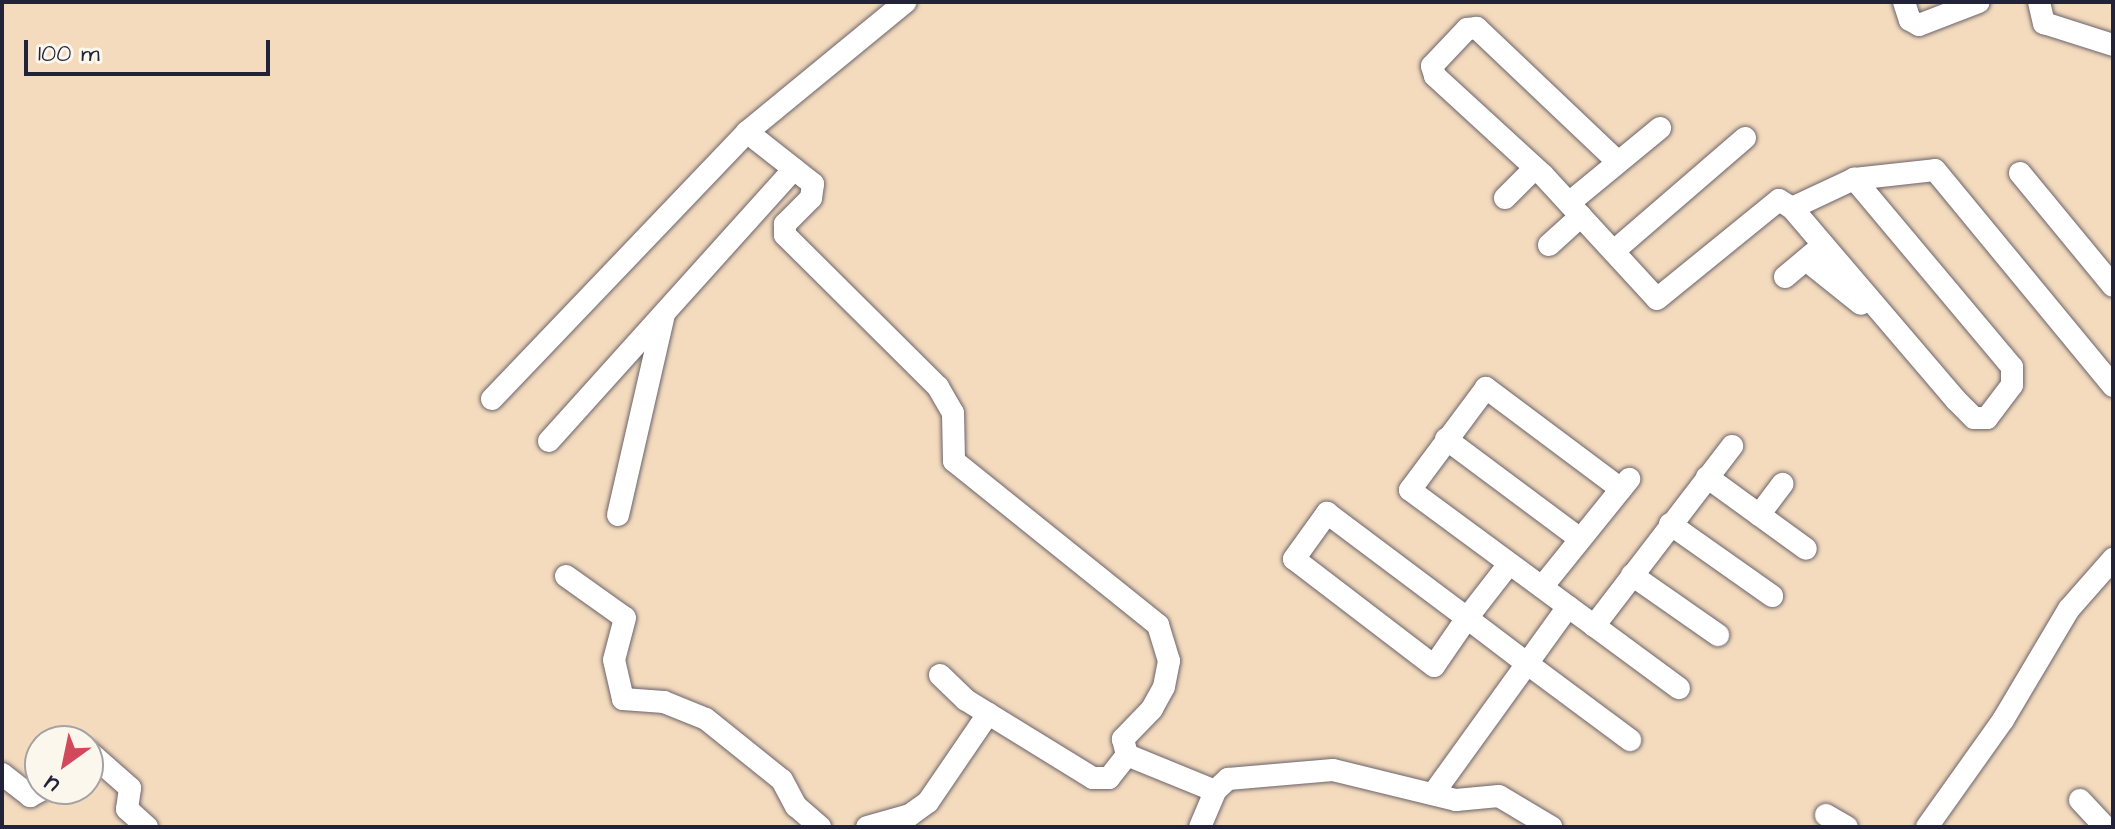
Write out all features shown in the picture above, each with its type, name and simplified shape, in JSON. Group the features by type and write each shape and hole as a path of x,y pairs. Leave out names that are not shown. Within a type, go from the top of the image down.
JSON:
{"street":[{"path":"492,399 747,132 905,2"},
{"path":"1904,2 1910,20 1919,25 1979,2"},
{"path":"2039,2 2044,23 2113,45"},
{"path":"1618,162 1481,32 1467,29 1432,66 1432,73 1535,168 1657,299 1772,204 1784,200 1903,338 1980,421 2012,385 2012,367 1854,179"},
{"path":"1549,245 1575,209 1618,162 1660,128"},
{"path":"747,132 813,184 814,193 785,224 785,235 938,387 952,409 954,461 1158,625 1169,661 1164,687 1152,709 1123,739 1127,755"},
{"path":"1614,251 1745,138"},
{"path":"1505,198 1535,168"},
{"path":"549,441 794,169"},
{"path":"1792,208 1854,179 1935,170 2113,386"},
{"path":"2020,173 2106,261 2113,286"},
{"path":"1785,277 1823,244"},
{"path":"1806,260 1903,338"},
{"path":"618,515 664,313"},
{"path":"1542,587 1626,483 1486,388 1410,490 1679,688"},
{"path":"1446,439 1580,539"},
{"path":"1594,626 1732,446"},
{"path":"1707,477 1806,549"},
{"path":"1759,515 1782,484"},
{"path":"1509,564 1467,618 1434,666 1294,559 1327,513 1467,618 1525,662 1630,740"},
{"path":"1670,524 1772,596"},
{"path":"1927,827 2003,720 2069,609 2113,559"},
{"path":"1632,575 1718,635"},
{"path":"566,576 625,618 614,660 623,699 664,702 706,719 782,780 796,806 820,827"},
{"path":"1433,794 1525,662 1568,607"},
{"path":"940,675 988,714 1097,779 1109,778 1127,755"},
{"path":"867,827 910,815 928,802 988,714"},
{"path":"1127,755 1215,791"},
{"path":"104,765 130,788 127,809 147,827"},
{"path":"1200,827 1215,791 1228,779 1333,770 1456,800 1499,796 1551,827"},
{"path":"2,774 24,791"},
{"path":"2080,800 2105,827"},
{"path":"1826,815 1847,827"}]}
